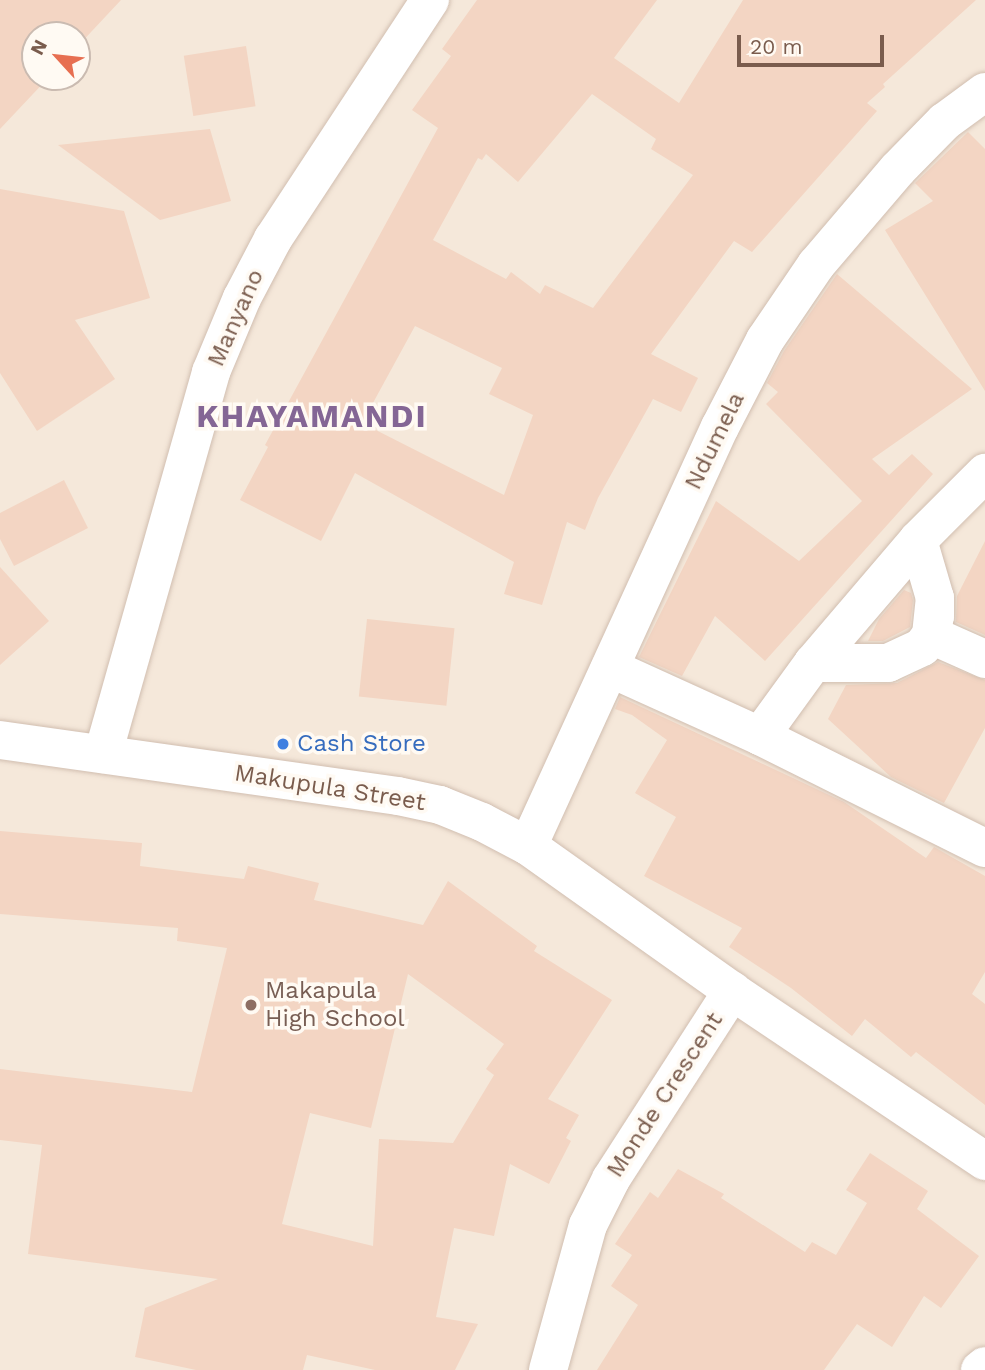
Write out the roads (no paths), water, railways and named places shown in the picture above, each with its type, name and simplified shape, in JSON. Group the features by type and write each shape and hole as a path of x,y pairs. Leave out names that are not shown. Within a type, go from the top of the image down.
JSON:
{"street":[{"name":"Manyano","path":"103,754 211,372 242,298 273,239 430,0"},
{"name":"Ndumela","path":"528,846 720,426 765,340 816,265 898,169 944,122 985,92"},
{"path":"760,736 813,663 918,540 985,473"},
{"path":"813,663 888,663 922,647 933,617 918,540"},
{"path":"933,617 985,659"},
{"path":"610,668 760,736 985,848"},
{"name":"Makupula Street","path":"0,740 398,796 450,809 528,846 732,991"},
{"name":"Monde Crescent","path":"548,1370 588,1225 611,1179 732,991 985,1161"},
{"path":"981,1370 985,1366"}],"place":[{"name":"Cash Store","path":"283,744"},
{"name":"Makapula High School","path":"251,1005"}],"district":[{"name":"KHAYAMANDI","path":"312,416"}]}
